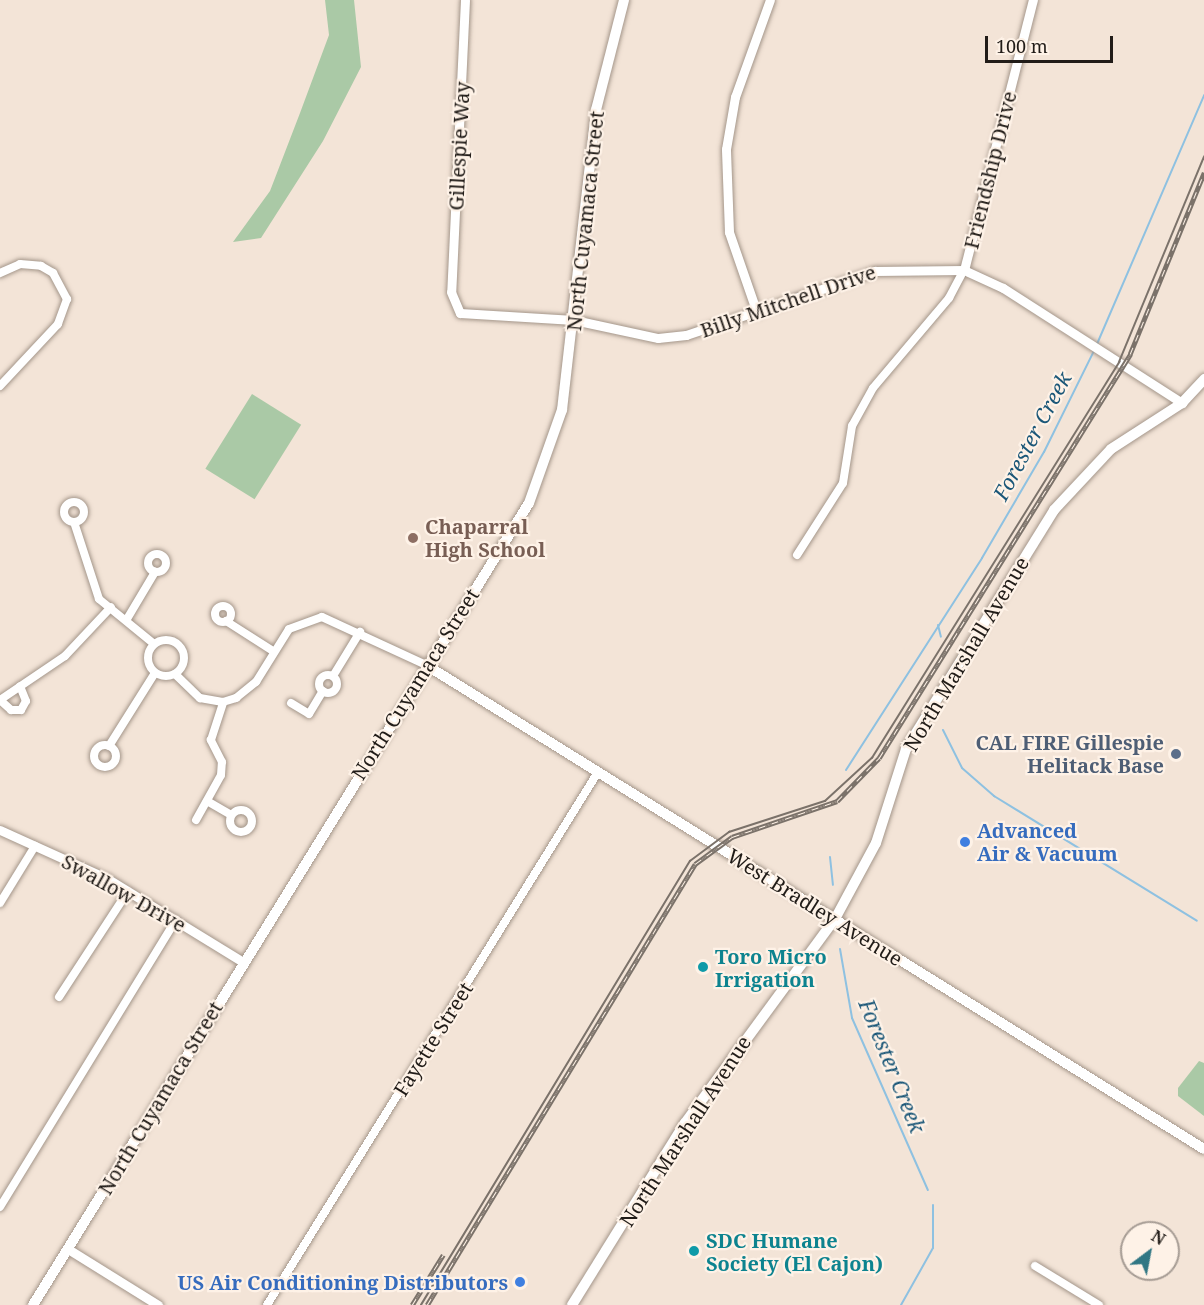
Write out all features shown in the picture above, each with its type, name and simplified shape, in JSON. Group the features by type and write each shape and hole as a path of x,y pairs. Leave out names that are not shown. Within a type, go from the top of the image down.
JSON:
{"main road":[{"name":"North Cuyamaca Street","path":"33,1305 426,665 529,503 562,410 599,87 624,0"},
{"name":"North Marshall Avenue","path":"572,1305 685,1123 835,919 876,843 906,749 1054,510 1111,449 1182,403 1204,380"},
{"name":"West Bradley Avenue","path":"426,665 1204,1149"}],"street":[{"name":"Gillespie Way","path":"451,292 465,0"},
{"path":"757,313 729,232 726,149 735,97 770,0"},
{"name":"Friendship Drive","path":"964,270 1033,0"},
{"path":"0,273 28,264 53,273 67,299 50,332 0,386"},
{"name":"Billy Mitchell Drive","path":"451,292 460,313 474,317 574,320 658,338 757,313 883,269 964,270 1003,288 1182,403"},
{"path":"797,555 843,483 852,426 873,388 949,298 964,270"},
{"path":"74,522 88,555 92,588 154,644"},
{"path":"127,619 155,572"},
{"path":"20,686 26,701 21,710 11,710 0,700 20,686 65,656 111,607"},
{"path":"155,673 176,674 191,693 223,702 249,689 289,629 307,618 335,620 426,665"},
{"path":"226,621 273,651"},
{"path":"323,691 335,688 333,676 360,632"},
{"path":"154,644 170,640 181,647 184,658 176,674"},
{"path":"154,644 148,660 155,673"},
{"path":"109,746 155,673"},
{"path":"291,703 309,714 323,691 321,679 333,676"},
{"path":"196,820 221,775 222,762 211,740 223,702"},
{"name":"Fayette Street","path":"267,1305 598,772"},
{"path":"207,801 231,815"},
{"name":"Swallow Drive","path":"0,830 128,891 243,962"},
{"path":"0,903 35,846"},
{"path":"60,997 128,891"},
{"path":"0,1207 176,920"},
{"path":"68,1249 158,1305"},
{"path":"1035,1266 1099,1305"}],"green space":[{"path":"325,0 354,0 361,67 323,141 261,238 233,242 270,191 300,113 329,35"},
{"path":"252,394 301,425 255,499 205,469"},
{"path":"1199,1061 1204,1063 1204,1116 1178,1096 1178,1088"}],"waterway":[{"name":"Forester Creek","path":"1097,344 1204,95"},
{"name":"Forester Creek","path":"846,770 982,558 1044,452 1095,349"},
{"path":"938,625 941,637"},
{"path":"943,730 962,768 994,796 1197,921"},
{"name":"Forester Creek","path":"830,857 833,885"},
{"name":"Forester Creek","path":"840,949 852,1018 928,1190"},
{"name":"Forester Creek","path":"901,1305 933,1248 933,1205"}],"tram line":[{"path":"421,1305 690,861 729,832 825,801 872,758 1119,362 1204,157"}],"railway":[{"path":"427,1305 695,864 732,837 837,801 879,758 1130,354 1204,173"},
{"path":"412,1305 443,1255"}],"place":[{"name":"Chaparral High School","path":"413,538"},
{"name":"CAL FIRE Gillespie Helitack Base","path":"1176,754"},
{"name":"Advanced Air & Vacuum","path":"965,842"},
{"name":"Toro Micro Irrigation","path":"703,967"},
{"name":"SDC Humane Society (El Cajon)","path":"694,1251"},
{"name":"US Air Conditioning Distributors","path":"520,1282"}]}
